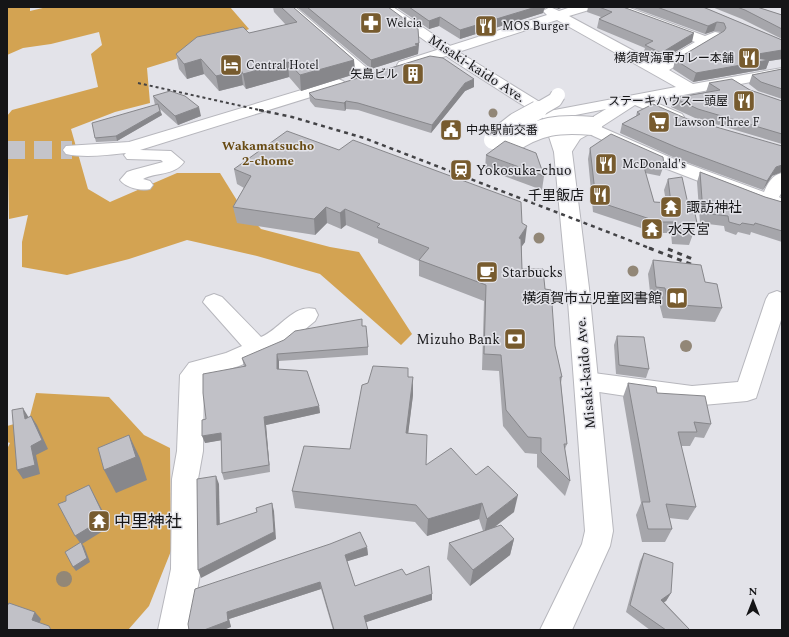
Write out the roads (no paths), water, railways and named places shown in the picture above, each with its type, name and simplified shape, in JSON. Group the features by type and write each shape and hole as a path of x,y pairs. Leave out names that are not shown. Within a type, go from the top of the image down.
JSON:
{"street":[{"path":"287,7 380,73"},
{"name":"Misaki-kaido Ave.","path":"384,7 449,51 551,109 563,152 578,288 599,531 596,546 556,630"},
{"path":"542,7 659,70 691,89"},
{"path":"72,150 104,150 131,147 154,141 380,73 584,7"},
{"path":"615,7 706,41"},
{"path":"659,70 724,30"},
{"path":"494,140 524,118 551,109 635,98 782,72"},
{"path":"731,81 748,93"},
{"path":"635,98 652,108 691,123"},
{"path":"563,152 574,136 596,127 635,98"},
{"path":"551,109 570,124 596,127"},
{"path":"510,145 551,109"},
{"path":"524,118 551,109 576,117 668,163 775,203 778,182 782,178"},
{"path":"104,150 127,155 166,155 175,162 168,168 134,175 129,180 144,185"},
{"path":"586,381 692,396 747,391 776,299"},
{"path":"214,302 258,348"},
{"path":"174,630 186,569 185,479 190,451 192,375 197,369 231,360 277,340 307,315"}],"tunnel":[{"path":"7,150 72,150"}],"railway":[{"path":"138,83 264,111"},
{"path":"259,110 292,117 364,138 652,249"},
{"path":"649,248 693,265"},
{"path":"668,249 695,260"}],"place":[{"name":"Welcia","path":"371,23"},
{"name":"MOS Burger","path":"486,26"},
{"name":"横須賀海軍カレー本舗","path":"749,58"},
{"name":"Central Hotel","path":"231,65"},
{"name":"矢島ビル","path":"413,74"},
{"name":"ステーキハウス一頭屋","path":"744,101"},
{"name":"Lawson Three F","path":"659,122"},
{"name":"中央駅前交番","path":"451,130"},
{"name":"McDonald's","path":"606,164"},
{"name":"Yokosuka-chuo","path":"461,170"},
{"name":"千里飯店","path":"600,195"},
{"name":"諏訪神社","path":"671,207"},
{"name":"水天宮","path":"652,229"},
{"name":"Starbucks","path":"487,272"},
{"name":"横須賀市立児童図書館","path":"677,298"},
{"name":"Mizuho Bank","path":"515,339"},
{"name":"中里神社","path":"99,521"}],"district":[{"name":"Wakamatsucho 2-chome","path":"268,152"}]}
